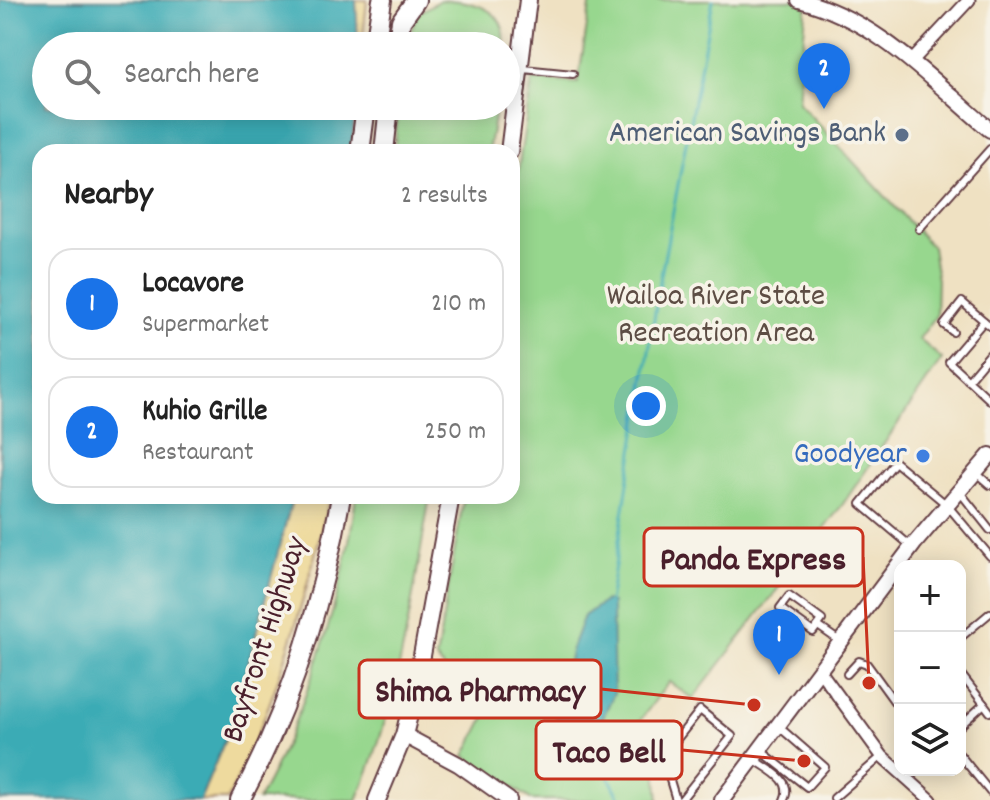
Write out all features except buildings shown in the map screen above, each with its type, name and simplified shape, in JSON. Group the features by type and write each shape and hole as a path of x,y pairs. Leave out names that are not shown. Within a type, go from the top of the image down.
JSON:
{"main road":[{"path":"399,32 401,21 416,0"},
{"path":"520,61 528,0"},
{"path":"377,32 382,1"},
{"path":"361,144 364,120"},
{"path":"385,144 387,120"},
{"path":"510,144 513,120"},
{"name":"Bayfront Highway","path":"240,800 298,665 323,580 339,504"},
{"path":"377,800 404,735 417,683 450,504"}],"street":[{"path":"799,0 853,19 912,61 990,130"},
{"path":"912,61 969,0"},
{"path":"722,800 947,505 990,455"},
{"path":"820,671 882,756 928,799"},
{"path":"404,735 434,750 503,798"}],"lane":[{"path":"520,69 573,74"},
{"path":"919,229 990,149"},
{"path":"953,332 944,325 962,302 987,323 949,362 990,400"},
{"path":"968,380 990,354"},
{"path":"909,557 861,504 895,462 947,505 990,556"},
{"path":"975,472 990,485"},
{"path":"959,491 990,530"},
{"path":"789,596 822,620 818,626 813,632 780,608 789,596"},
{"path":"967,632 990,613"},
{"path":"818,626 841,642"},
{"path":"847,674 859,661 867,664 894,701"},
{"path":"966,681 990,712"},
{"path":"966,720 984,704"},
{"path":"700,710 732,736 679,800 663,757 700,710"},
{"path":"757,755 807,787 825,767 778,726"},
{"path":"757,755 785,783 787,791 784,800"},
{"path":"834,798 882,756"},
{"path":"966,762 990,792"}],"green space":[{"path":"440,0 474,4 494,14 504,32 411,32 417,14"},
{"name":"Wailoa River State Recreation Area","path":"591,0 807,0 798,102 932,247 937,280 936,316 919,339 942,359 843,504 693,699 669,682 639,722 642,747 655,758 659,800 532,800 465,756 486,715 436,659 463,504 520,504 520,158 532,80 578,83"},
{"path":"397,120 494,120 489,144 395,144"},
{"path":"355,504 429,504 410,612 384,726 357,800 258,800 291,731 320,652 351,533"}],"sand":[{"path":"356,0 367,0 364,32 357,32"},
{"path":"291,504 328,504 288,651 261,727 227,800 200,800 232,723"}],"water":[{"path":"0,0 356,0 357,32 32,32 32,120 354,120 352,144 32,144 32,504 291,504 232,723 200,800 0,800"},
{"path":"605,601 612,603 614,693 599,726 594,728 555,722 572,647 584,616"}],"waterway":[{"path":"609,603 661,275 713,0"},
{"path":"594,725 604,768 621,800"}],"place":[{"name":"Kuhio Grille","path":"824,109"},
{"name":"American Savings Bank","path":"902,135"},
{"name":"Goodyear","path":"923,456"},
{"name":"Locavore","path":"779,675"},
{"name":"Panda Express","path":"869,683"},
{"name":"Shima Pharmacy","path":"754,705"},
{"name":"Taco Bell","path":"804,761"}]}
